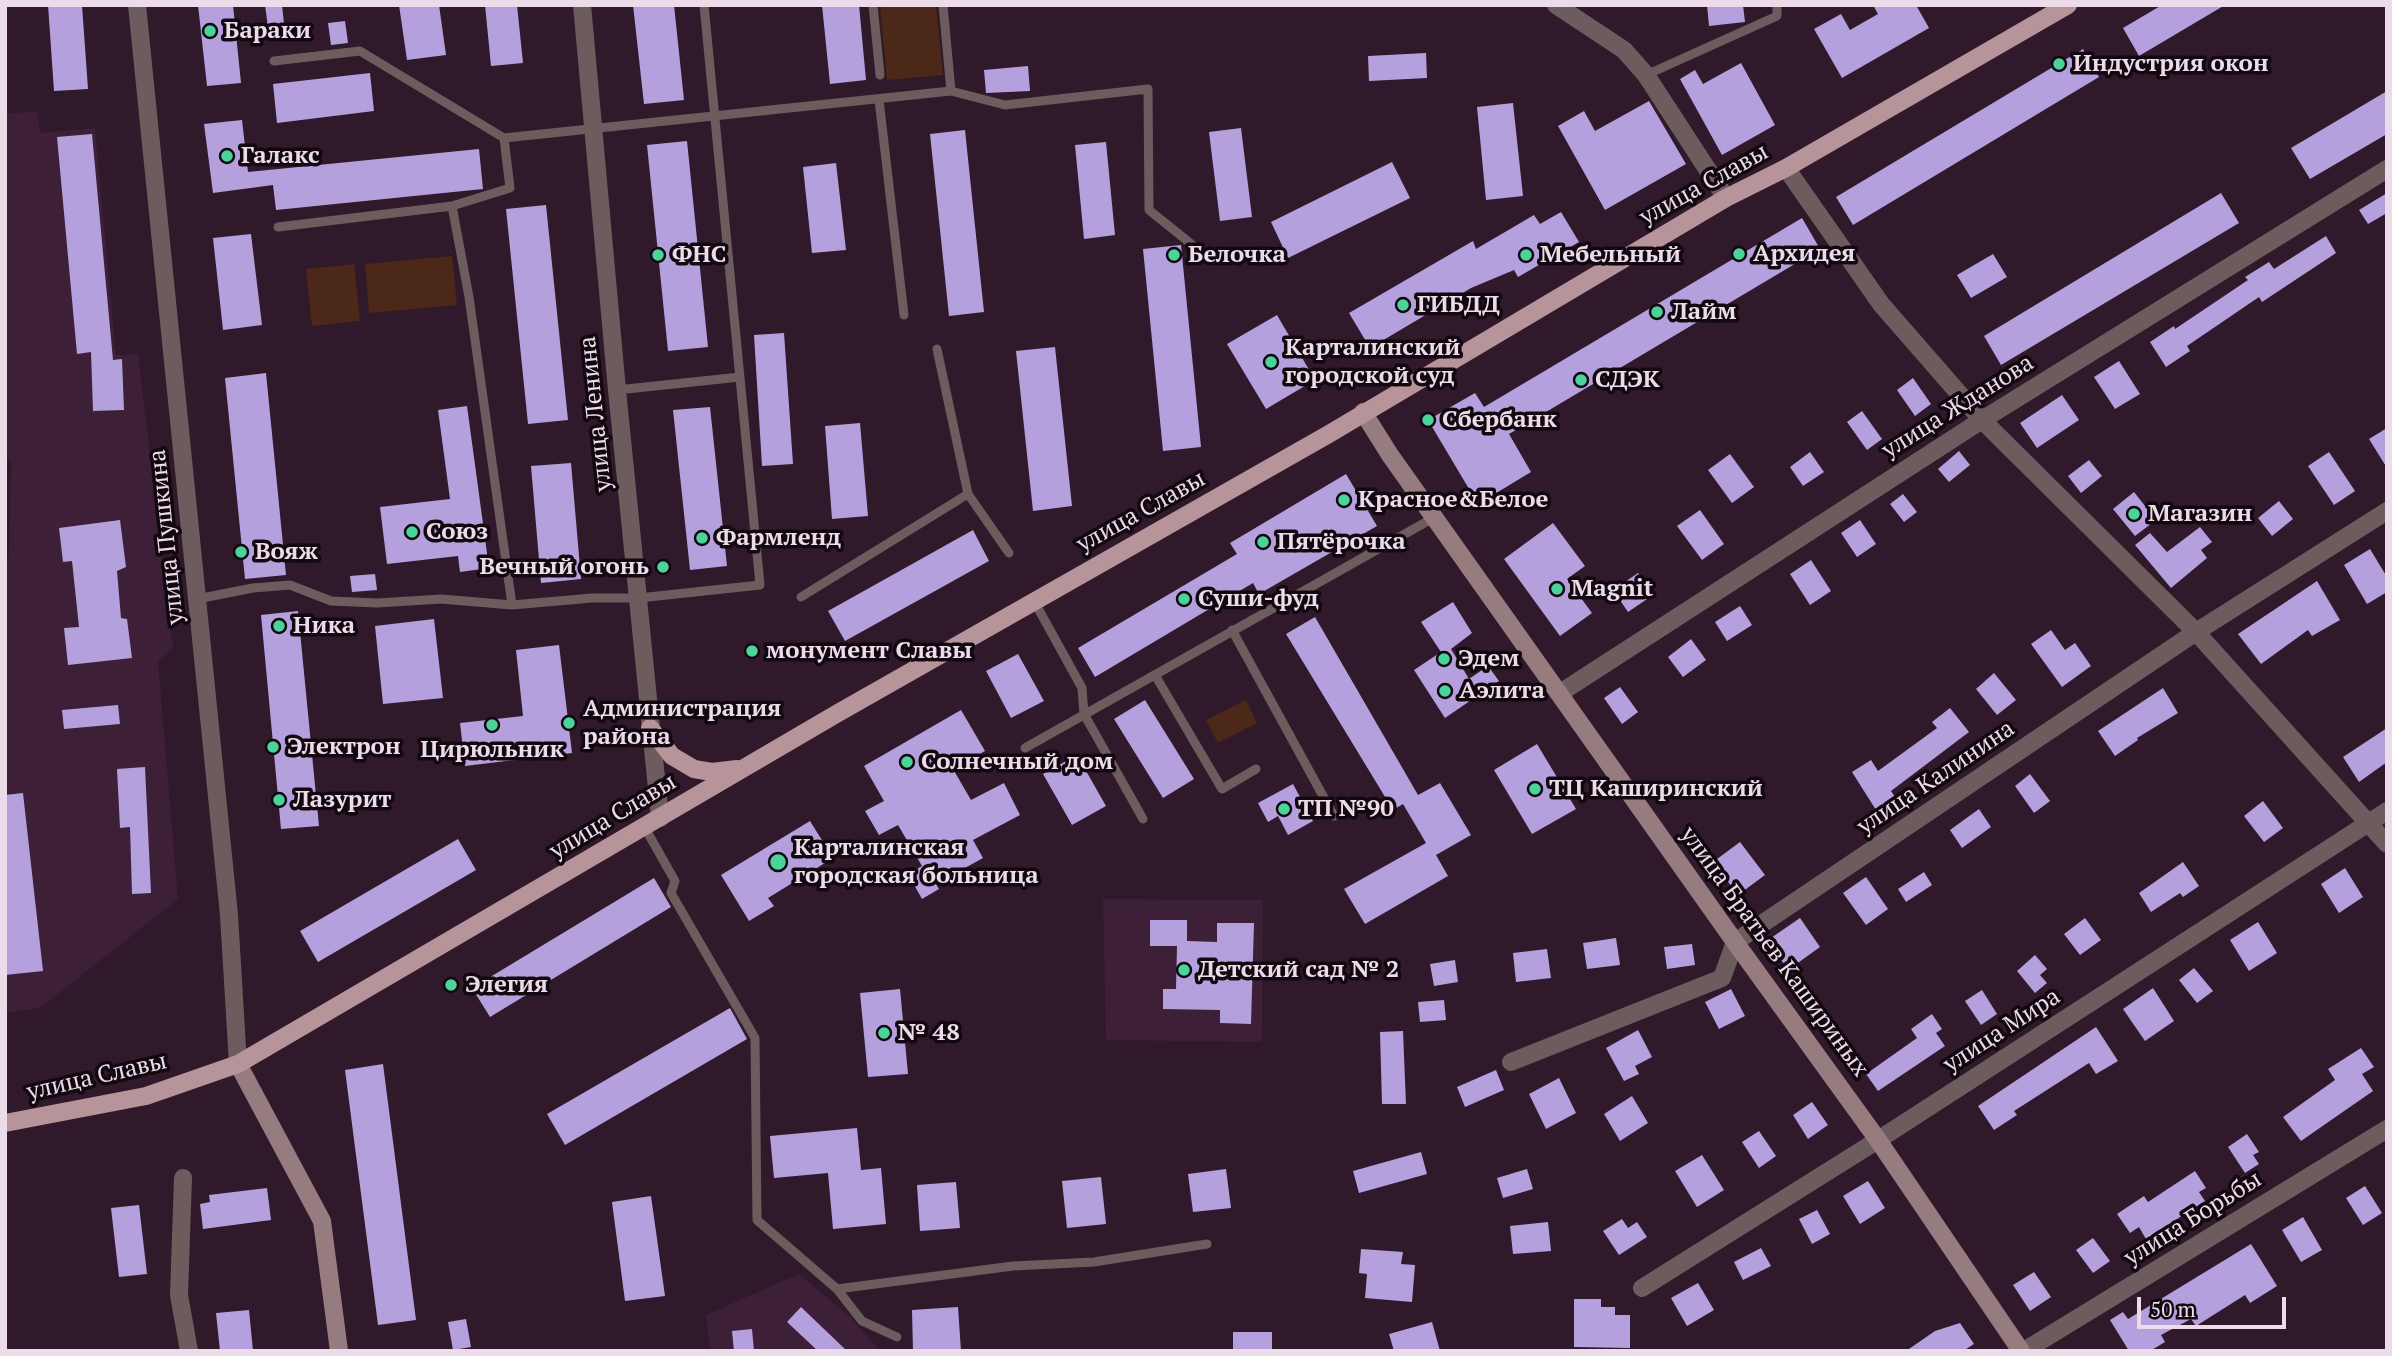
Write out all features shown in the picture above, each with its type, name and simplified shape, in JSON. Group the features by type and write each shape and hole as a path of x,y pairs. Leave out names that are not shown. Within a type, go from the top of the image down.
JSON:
{"main road":[{"name":"улица Славы","path":"5,1122 146,1096 238,1064 1363,412 1726,198 1786,168 2068,5"},
{"name":"улица Братьев Кашириных","path":"1363,412 1735,942 1878,1140 2023,1351"},
{"path":"650,728 672,756 694,769 712,772 744,769"},
{"path":"238,1064 322,1221 339,1351"}],"street":[{"name":"улица Пушкина","path":"137,5 229,915 238,1064"},
{"name":"улица Ленина","path":"582,5 639,598 650,728 652,823"},
{"path":"1556,5 1624,50 1646,75 1726,198"},
{"path":"1786,168 1881,303 1982,420 2196,632 2387,845"},
{"name":"улица Жданова","path":"1560,693 1982,420 2387,169"},
{"name":"улица Калинина","path":"1735,942 2196,632 2387,511"},
{"name":"улица Мира","path":"1642,1288 1878,1140 2387,811"},
{"path":"1511,1062 1722,978 1735,942"},
{"name":"улица Борьбы","path":"2023,1351 2387,1129"},
{"path":"183,1178 179,1295 189,1351"}],"lane":[{"path":"197,599 253,588 290,586 331,601 377,603 441,599 512,605 592,598 639,598 760,585 704,5"},
{"path":"873,5 880,75"},
{"path":"943,5 951,91"},
{"path":"1646,75 1777,16 1777,5"},
{"path":"274,61 360,51 504,138 951,91 1005,105 1148,89 1149,210 1195,247"},
{"path":"879,100 904,315"},
{"path":"278,227 452,206 510,188 504,138"},
{"path":"452,206 469,298 512,605"},
{"path":"937,349 968,494 1009,553"},
{"path":"617,390 740,377"},
{"path":"802,597 968,494"},
{"path":"1025,748 1436,517"},
{"path":"1034,601 1082,688 1084,714 1143,819"},
{"path":"1232,630 1334,816"},
{"path":"1155,675 1222,789 1256,769"},
{"path":"652,823 675,881 671,893 755,1038 757,1220 837,1289 862,1321 898,1337"},
{"path":"837,1289 1013,1266 1094,1262 1207,1244"}],"shaded area":[{"path":"880,5 936,5 943,75 887,80"},
{"path":"37,111 40,133 95,128 116,355 138,354 173,648 158,662 178,899 40,1008 5,1013 5,564 9,556 11,462 5,459 5,114"},
{"path":"452,256 457,305 369,313 365,264"},
{"path":"354,264 360,321 312,326 306,269"},
{"path":"1246,700 1257,723 1218,743 1206,720"},
{"name":"Детский сад № 2","path":"1103,899 1263,900 1262,1042 1106,1040"},
{"path":"799,1274 850,1317 880,1351 710,1351 706,1315"}],"building":[{"path":"48,5 82,5 88,89 54,91"},
{"path":"198,5 233,5 241,83 207,86"},
{"path":"265,5 282,5 285,33 269,35"},
{"path":"399,5 439,5 446,55 407,60"},
{"path":"485,5 517,5 523,63 491,66"},
{"path":"633,5 674,5 684,100 644,104"},
{"path":"822,5 859,5 866,80 830,84"},
{"path":"1707,5 1743,5 1745,22 1709,26"},
{"path":"1873,5 1916,5 1929,28 1842,78 1814,29 1841,14 1850,30 1878,14"},
{"path":"2162,5 2225,5 2139,56 2123,28"},
{"path":"345,21 348,43 331,45 328,23"},
{"path":"2083,49 2099,77 1853,225 1836,197"},
{"path":"1426,53 1427,78 1369,81 1368,56"},
{"path":"1741,63 1775,125 1722,155 1680,79 1695,70 1703,84"},
{"path":"1028,66 1030,91 986,93 984,70"},
{"path":"370,73 374,111 277,123 273,84"},
{"path":"2387,91 2387,134 2310,179 2291,148"},
{"path":"1649,101 1686,164 1605,210 1558,126 1584,111 1595,131"},
{"path":"1513,103 1523,196 1486,200 1477,107"},
{"path":"242,120 248,172 479,149 483,189 276,210 273,185 213,193 204,124"},
{"path":"1241,128 1252,217 1220,221 1209,132"},
{"path":"965,130 984,312 949,316 930,134"},
{"path":"92,134 113,360 122,359 124,410 93,411 91,352 77,354 57,137"},
{"path":"687,141 708,347 668,351 647,145"},
{"path":"1106,142 1115,235 1084,239 1075,145"},
{"path":"1392,162 1410,198 1288,258 1271,222"},
{"path":"836,163 846,250 812,253 803,167"},
{"path":"2221,193 2239,223 2001,365 1984,336"},
{"path":"2387,193 2387,213 2368,224 2359,210"},
{"path":"546,205 568,420 528,424 506,209"},
{"path":"1561,212 1579,242 1518,277 1514,270 1471,288 1370,348 1349,313 1473,241 1476,249 1534,215 1540,224"},
{"path":"1802,218 1820,249 1509,434 1531,472 1478,504 1428,420 1475,393 1484,407"},
{"path":"251,234 262,325 223,330 213,238"},
{"path":"2326,236 2336,253 2262,302 2259,297 2187,346 2190,351 2166,367 2150,342 2174,326 2175,329 2248,280 2245,277 2269,262 2274,269"},
{"path":"1181,245 1201,447 1163,451 1143,249"},
{"path":"1993,254 2007,277 1971,298 1957,275"},
{"name":"Карталинский городской суд","path":"1277,315 1315,380 1266,409 1227,344"},
{"path":"784,333 793,464 762,466 754,335"},
{"path":"1055,347 1072,506 1033,511 1016,351"},
{"path":"2119,361 2140,394 2115,409 2094,377"},
{"path":"266,373 286,575 245,579 225,378"},
{"path":"1913,378 1931,404 1915,416 1897,390"},
{"path":"2062,395 2079,420 2037,448 2020,423"},
{"path":"467,406 489,568 460,572 458,556 387,564 380,507 450,499 438,410"},
{"path":"710,407 727,566 690,570 673,410"},
{"path":"1862,411 1882,439 1867,450 1847,422"},
{"path":"860,423 868,516 832,519 825,426"},
{"path":"2387,428 2387,468 2369,439"},
{"path":"1959,451 1970,465 1949,482 1938,469"},
{"path":"1810,452 1824,472 1803,486 1790,467"},
{"path":"2329,452 2355,491 2334,505 2308,466"},
{"path":"1730,454 1754,487 1732,503 1708,470"},
{"path":"2089,460 2102,476 2081,493 2068,476"},
{"path":"571,463 581,579 541,583 531,466"},
{"path":"1346,474 1377,526 1259,594 1253,583 1095,677 1078,648 1237,554 1230,543"},
{"name":"Магазин","path":"2134,492 2156,520 2135,536 2113,509"},
{"path":"1903,494 1917,512 1904,522 1890,504"},
{"path":"2279,501 2293,519 2272,536 2258,518"},
{"path":"1700,510 1724,544 1702,560 1677,526"},
{"path":"120,520 126,567 117,571 121,618 127,619 132,658 68,665 64,628 79,627 72,561 63,562 59,528"},
{"path":"1860,520 1876,544 1857,557 1841,533"},
{"path":"1553,523 1585,566 1567,579 1592,613 1560,636 1504,559"},
{"path":"2200,527 2212,542 2201,550 2207,558 2171,588 2135,545 2150,533 2167,552"},
{"path":"973,530 989,561 845,641 828,611"},
{"path":"2370,549 2387,577 2387,592 2367,604 2344,565"},
{"path":"1811,560 1831,591 1810,605 1790,574"},
{"path":"1638,573 1653,595 1628,612 1613,590"},
{"path":"375,574 377,590 352,592 350,576"},
{"path":"2317,581 2340,620 2312,636 2308,630 2261,664 2238,634"},
{"name":"Эдем","path":"1453,602 1472,633 1451,649 1469,679 1488,666 1499,681 1445,718 1414,670 1441,652 1421,622"},
{"path":"1740,606 1752,625 1727,641 1715,622"},
{"path":"298,611 319,826 281,829 261,615"},
{"path":"1315,617 1418,795 1440,783 1471,835 1436,855 1448,876 1365,924 1344,889 1426,843 1403,804 1393,810 1286,634"},
{"path":"434,619 443,698 383,704 375,626"},
{"path":"2051,630 2065,650 2075,643 2091,666 2062,687 2031,644"},
{"path":"1691,639 1706,660 1683,677 1668,657"},
{"path":"559,645 572,753 465,766 460,723 523,716 516,650"},
{"path":"1018,654 1044,701 1011,718 986,671"},
{"path":"1994,673 2016,700 1997,715 1976,689"},
{"path":"1620,687 1638,712 1622,724 1604,698"},
{"path":"2163,688 2178,713 2137,738 2138,740 2115,756 2098,731"},
{"path":"1145,700 1194,779 1163,798 1114,719"},
{"path":"118,705 120,724 64,729 62,710"},
{"path":"1950,708 1969,732 1891,791 1895,797 1876,810 1852,772 1871,760 1878,771 1937,728 1932,722"},
{"path":"961,710 985,751 953,769 971,800 1004,783 1020,815 973,840 983,858 936,884 939,889 922,899 908,874 922,866 898,825 879,835 865,811 884,801 864,766"},
{"path":"2387,728 2387,762 2359,782 2343,757"},
{"name":"ТЦ Каширинский","path":"1537,744 1576,809 1532,834 1494,770"},
{"path":"1077,755 1106,806 1072,825 1043,774"},
{"path":"145,767 151,893 132,894 130,827 120,828 117,769"},
{"path":"2030,774 2050,801 2034,813 2015,786"},
{"name":"ТП №90","path":"1293,784 1313,821 1288,835 1278,816 1268,822 1258,803"},
{"path":"23,793 43,971 5,975 5,795"},
{"path":"2263,801 2283,828 2264,842 2244,816"},
{"path":"1979,809 1991,827 1962,848 1950,830"},
{"path":"810,821 833,858 768,898 774,906 749,921 721,875"},
{"path":"458,839 476,870 318,962 300,931"},
{"path":"1740,842 1765,875 1738,895 1713,862"},
{"path":"2183,862 2199,886 2183,897 2180,893 2151,912 2139,893"},
{"path":"2345,868 2363,897 2339,913 2321,884"},
{"path":"1924,872 1932,885 1906,902 1898,889"},
{"path":"1866,877 1888,909 1866,925 1843,893"},
{"path":"654,878 671,907 490,1017 472,988"},
{"path":"1800,918 1820,947 1788,970 1768,940"},
{"path":"2085,918 2101,940 2080,955 2064,934"},
{"path":"1150,920 1187,920 1187,941 1217,942 1217,923 1254,923 1251,1024 1220,1023 1220,1010 1163,1009 1163,989 1176,989 1177,946 1150,946"},
{"path":"2258,922 2277,953 2249,971 2230,940"},
{"path":"1616,938 1620,965 1587,969 1583,943"},
{"path":"1692,944 1695,965 1667,969 1664,947"},
{"path":"1547,949 1551,978 1516,982 1513,953"},
{"path":"2035,955 2047,969 2040,975 2047,983 2035,993 2017,971"},
{"path":"1455,960 1458,982 1434,986 1430,964"},
{"path":"2194,968 2213,991 2197,1003 2179,980"},
{"path":"2153,988 2174,1021 2145,1041 2123,1009"},
{"name":"№ 48","path":"900,989 908,1074 868,1077 860,993"},
{"path":"1731,989 1745,1016 1719,1029 1705,1002"},
{"path":"1982,990 1997,1014 1981,1025 1965,1001"},
{"path":"1444,1000 1446,1020 1420,1022 1418,1002"},
{"path":"730,1008 747,1039 565,1145 547,1114"},
{"path":"1932,1014 1942,1029 1936,1033 1945,1046 1878,1091 1866,1074 1917,1038 1911,1029"},
{"path":"2096,1027 2118,1061 2096,1074 2089,1063 2014,1111 2017,1115 1994,1130 1978,1106"},
{"path":"1638,1030 1652,1057 1635,1066 1639,1074 1624,1081 1606,1048"},
{"path":"1403,1031 1406,1104 1382,1104 1380,1032"},
{"path":"2361,1048 2374,1067 2362,1074 2373,1091 2301,1141 2283,1117 2335,1080 2328,1069"},
{"path":"383,1064 416,1320 378,1325 345,1070"},
{"path":"1496,1070 1504,1090 1465,1107 1457,1087"},
{"path":"1559,1078 1576,1113 1546,1129 1529,1094"},
{"path":"1632,1096 1648,1123 1620,1141 1604,1114"},
{"path":"1812,1102 1828,1125 1808,1139 1793,1115"},
{"path":"857,1128 861,1170 881,1168 886,1224 833,1229 828,1173 774,1178 770,1136"},
{"path":"1759,1131 1776,1156 1759,1168 1742,1142"},
{"path":"2247,1134 2259,1152 2253,1155 2259,1164 2245,1173 2228,1147"},
{"path":"1421,1152 1427,1174 1359,1193 1353,1171"},
{"path":"1702,1155 1724,1190 1697,1207 1675,1171"},
{"path":"1226,1169 1231,1208 1193,1212 1188,1174"},
{"path":"1527,1169 1533,1189 1503,1198 1497,1178"},
{"path":"2195,1171 2206,1188 2199,1192 2205,1201 2146,1239 2139,1227 2130,1233 2117,1214 2144,1196 2148,1202"},
{"path":"1101,1177 1106,1224 1067,1228 1062,1181"},
{"path":"1868,1181 1885,1208 1860,1224 1843,1196"},
{"path":"956,1182 960,1228 920,1231 917,1185"},
{"path":"2365,1186 2382,1213 2363,1225 2346,1198"},
{"path":"267,1188 271,1220 203,1229 200,1204 210,1202 209,1195"},
{"path":"651,1196 665,1296 625,1301 612,1202"},
{"path":"139,1205 147,1274 119,1277 111,1208"},
{"path":"1817,1210 1830,1234 1812,1244 1799,1219"},
{"path":"2303,1217 2322,1250 2301,1262 2282,1230"},
{"path":"1622,1219 1628,1228 1637,1222 1647,1237 1619,1255 1603,1231"},
{"path":"1548,1222 1551,1251 1513,1254 1510,1226"},
{"path":"2093,1238 2110,1261 2093,1273 2076,1250"},
{"path":"2251,1244 2277,1286 2250,1303 2245,1295 2196,1326 2191,1319 2161,1335 2165,1342 2150,1351 2129,1351 2110,1320 2123,1312 2128,1319"},
{"path":"1761,1248 1771,1266 1743,1280 1734,1262"},
{"path":"1361,1249 1403,1252 1401,1264 1415,1265 1412,1302 1365,1298 1367,1274 1359,1273"},
{"path":"2034,1272 2051,1297 2030,1311 2013,1285"},
{"path":"1698,1283 1714,1310 1687,1326 1671,1298"},
{"path":"1574,1299 1601,1299 1601,1307 1615,1307 1615,1315 1630,1315 1630,1348 1574,1347"},
{"path":"801,1307 847,1351 818,1351 787,1322"},
{"path":"958,1307 961,1351 913,1351 912,1310"},
{"path":"249,1310 253,1351 220,1351 216,1313"},
{"path":"466,1319 471,1347 453,1350 448,1322"},
{"path":"1432,1322 1440,1351 1394,1351 1389,1334"},
{"path":"1960,1323 1974,1344 1963,1351 1906,1351 1935,1331"},
{"path":"752,1329 754,1351 734,1351 732,1331"},
{"path":"1233,1332 1272,1332 1272,1351 1233,1351"}],"place":[{"name":"Бараки","path":"210,31"},
{"name":"Индустрия окон","path":"2059,64"},
{"name":"Галакс","path":"227,156"},
{"name":"Архидея","path":"1739,254"},
{"name":"ФНС","path":"658,255"},
{"name":"Белочка","path":"1174,255"},
{"name":"Мебельный","path":"1526,255"},
{"name":"ГИБДД","path":"1403,305"},
{"name":"Лайм","path":"1657,312"},
{"name":"Карталинский городской суд","path":"1271,362"},
{"name":"СДЭК","path":"1581,380"},
{"name":"Сбербанк","path":"1428,420"},
{"name":"Красное&Белое","path":"1344,500"},
{"name":"Магазин","path":"2134,514"},
{"name":"Союз","path":"412,532"},
{"name":"Фармленд","path":"702,538"},
{"name":"Пятёрочка","path":"1263,542"},
{"name":"Вояж","path":"241,552"},
{"name":"Вечный огонь","path":"663,567"},
{"name":"Magnit","path":"1557,589"},
{"name":"Суши-фуд","path":"1184,599"},
{"name":"Ника","path":"279,626"},
{"name":"монумент Славы","path":"752,651"},
{"name":"Эдем","path":"1444,659"},
{"name":"Аэлита","path":"1445,691"},
{"name":"Администрация района","path":"569,723"},
{"name":"Цирюльник","path":"492,725"},
{"name":"Электрон","path":"273,747"},
{"name":"Солнечный дом","path":"907,762"},
{"name":"ТЦ Каширинский","path":"1535,789"},
{"name":"Лазурит","path":"279,800"},
{"name":"ТП №90","path":"1284,809"},
{"name":"Карталинская городская больница","path":"778,862"},
{"name":"Детский сад № 2","path":"1184,970"},
{"name":"Элегия","path":"451,985"},
{"name":"№ 48","path":"884,1033"}]}
